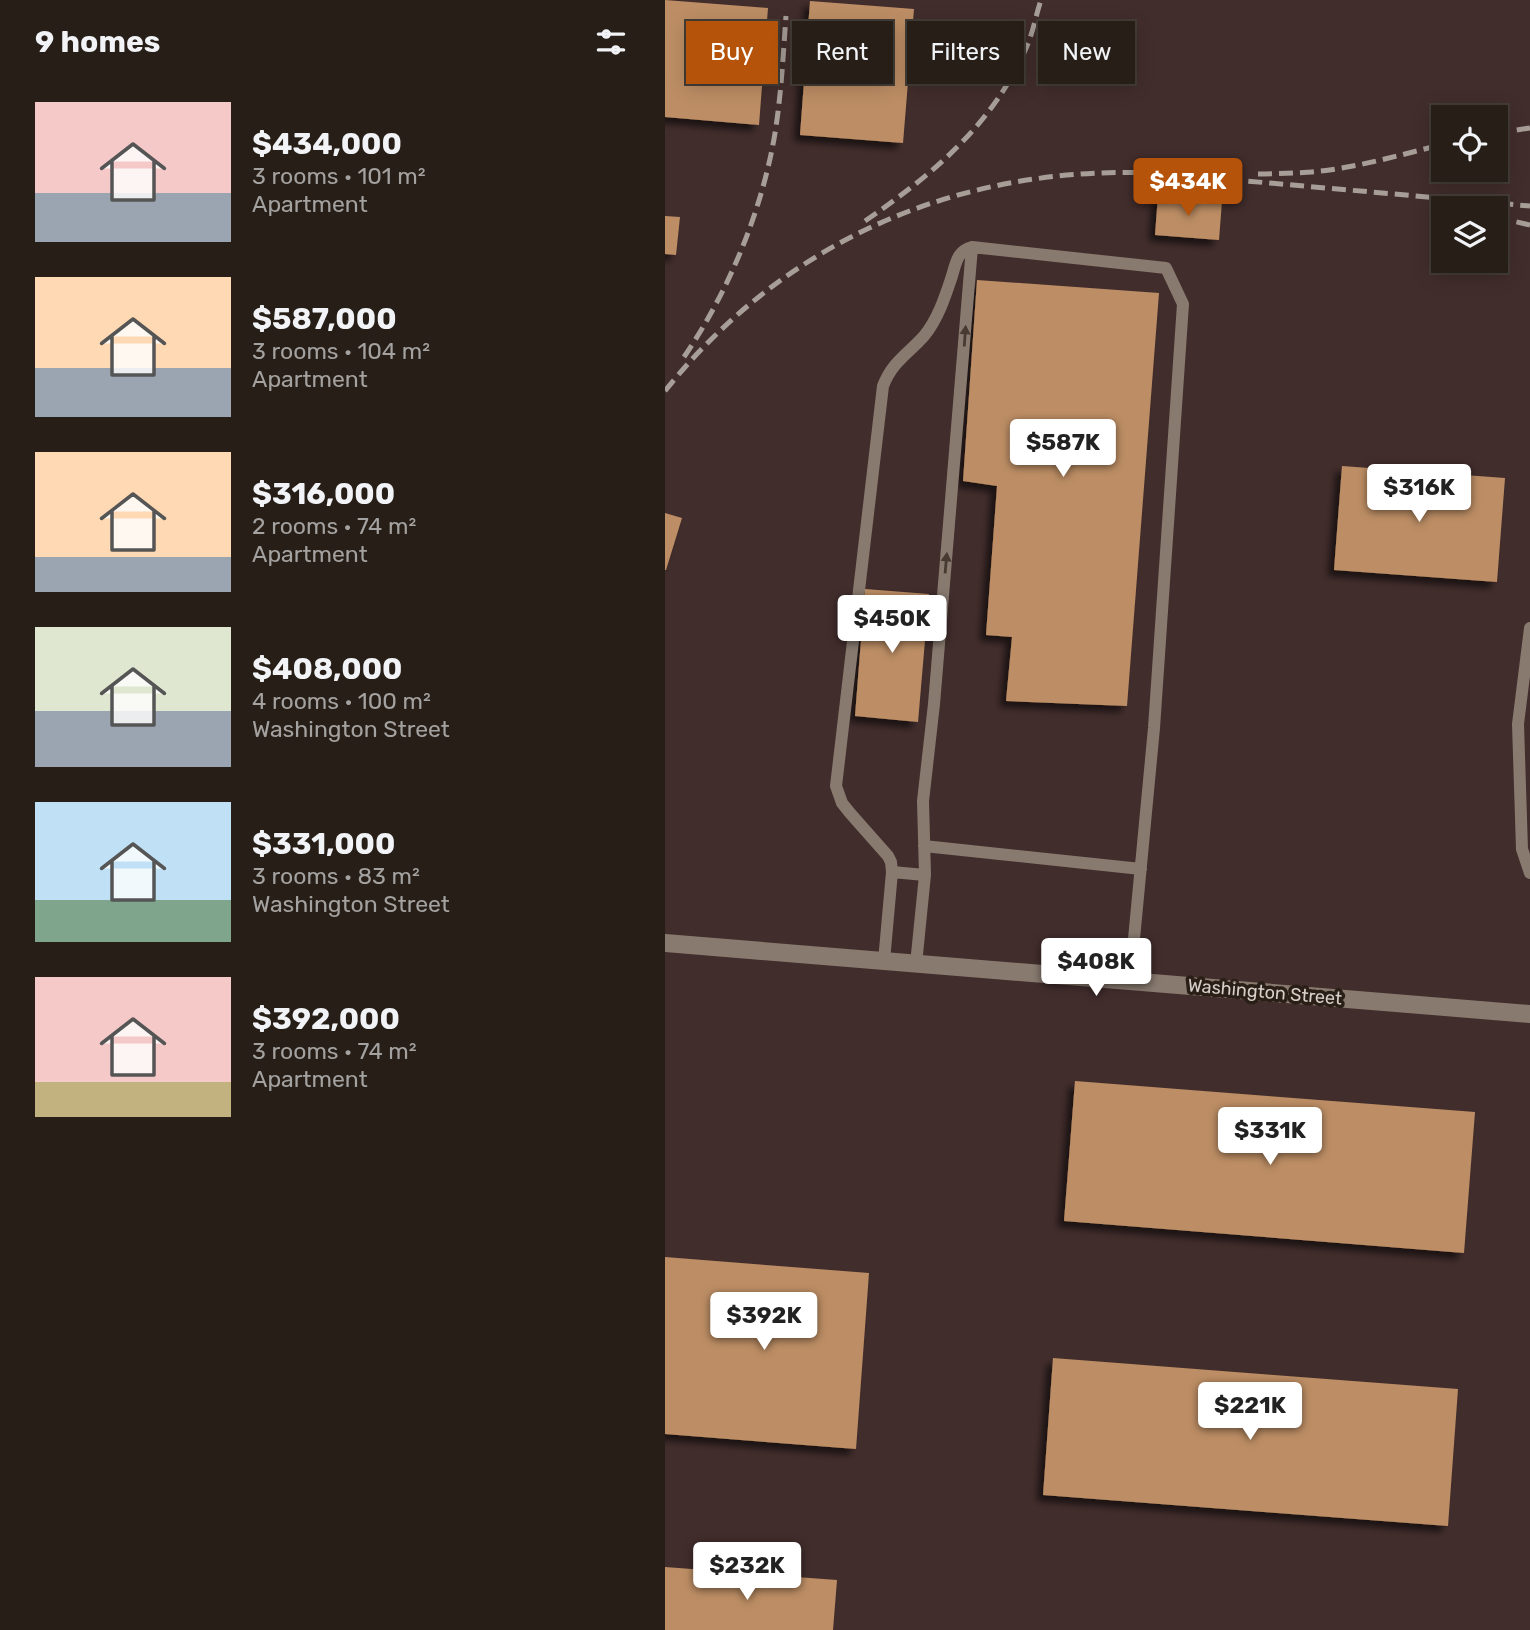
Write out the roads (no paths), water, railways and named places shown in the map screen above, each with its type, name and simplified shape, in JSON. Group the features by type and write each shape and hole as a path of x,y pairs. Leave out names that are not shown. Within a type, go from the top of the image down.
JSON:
{"street":[{"name":"Washington Street","path":"665,943 1530,1014"}],"lane":[{"path":"916,964 925,874 923,801 934,704 972,247"},
{"path":"884,961 891,862 842,803 837,786 883,386 889,372 925,335 934,321 945,300 958,256 964,249 972,247 1166,268 1183,304 1154,728 1130,981"},
{"path":"1530,628 1518,724 1523,849 1530,871"},
{"path":"924,845 1142,869"},
{"path":"892,872 925,874"}],"railway":[{"path":"865,221 937,166 979,124 1013,74 1029,41 1041,0"},
{"path":"684,357 728,280 760,196 776,124 786,16"},
{"path":"1508,131 1530,128"},
{"path":"1258,174 1312,172 1345,167 1431,147"},
{"path":"665,391 713,337 766,291 823,253 883,222 948,198 1015,182 1084,174 1156,173 1530,206"},
{"path":"1508,220 1530,225"}]}
